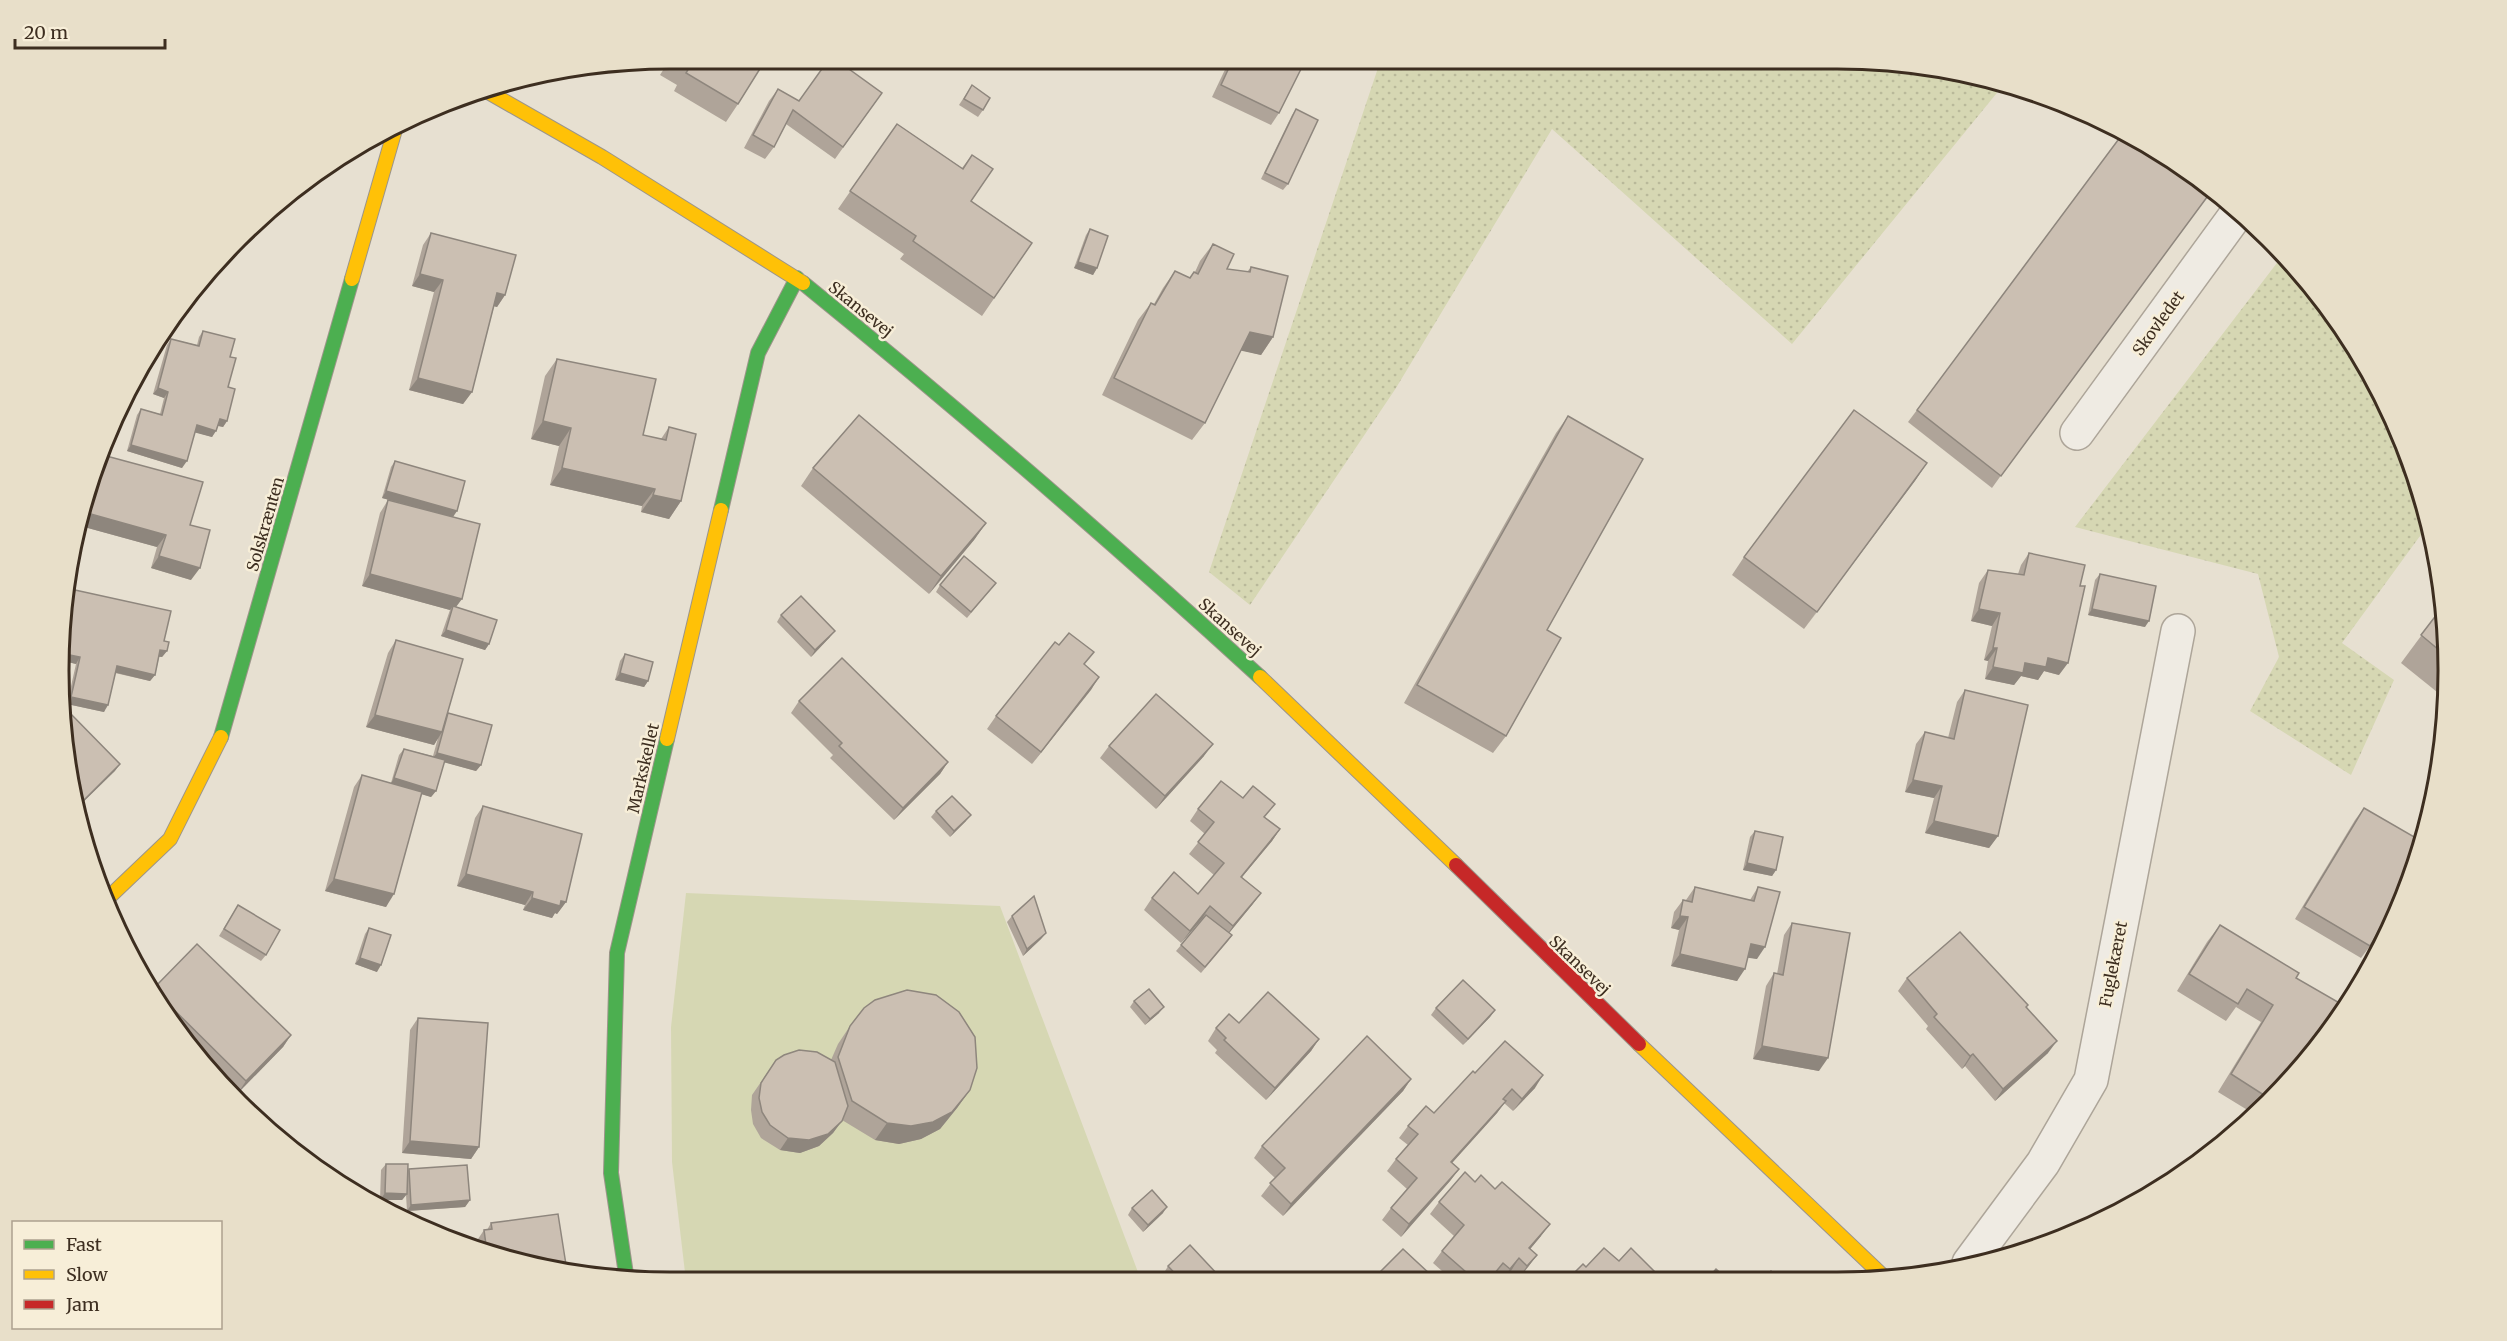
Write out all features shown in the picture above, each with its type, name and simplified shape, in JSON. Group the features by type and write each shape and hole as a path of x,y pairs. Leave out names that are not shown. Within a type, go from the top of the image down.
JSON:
{"street":[{"name":"Skansevej","path":"495,95 602,157 797,279 954,405 1114,544 1308,721 1631,1037 1878,1271"},
{"name":"Solskrænten","path":"112,894 170,839 219,743 393,137"},
{"name":"Skovledet","path":"2078,433 2233,218"},
{"name":"Markskellet","path":"625,1270 611,1173 616,953 758,352 797,279"},
{"name":"Fuglekæret","path":"1974,1256 2043,1163 2091,1080 2178,631"}],"green space":[{"path":"1378,69 1876,70 1915,74 1998,91 1792,344 1552,129 1396,388 1250,605 1209,572"},
{"path":"2278,262 2314,304 2337,336 2376,404 2406,477 2422,533 2342,643 2394,680 2351,775 2250,711 2279,657 2258,574 2075,527"},
{"path":"686,893 1000,906 1138,1272 685,1272 672,1162 671,1027"}],"building":[{"path":"688,69 760,69 738,104 686,73"},
{"path":"822,69 849,69 882,93 843,147 793,110 774,147 753,135 778,89 799,101"},
{"path":"1228,69 1301,69 1279,113 1221,85"},
{"path":"972,85 990,98 983,110 964,99"},
{"path":"1296,109 1318,120 1288,184 1265,173"},
{"path":"897,124 963,169 972,155 993,169 971,201 1032,243 994,298 913,241 916,236 850,191"},
{"path":"2118,140 2171,170 2207,197 2001,476 1917,410"},
{"path":"1090,229 1108,236 1097,268 1078,262"},
{"path":"431,233 516,255 505,295 497,293 472,392 418,378 443,280 420,274"},
{"path":"1213,244 1234,254 1227,269 1250,272 1251,267 1288,276 1273,337 1250,332 1205,423 1114,378 1151,303 1155,305 1175,271 1190,278 1194,272 1198,274"},
{"path":"203,331 235,339 230,357 236,358 228,387 235,389 227,421 220,419 216,431 197,425 187,461 131,445 141,409 162,415 168,392 158,388 171,339 199,346"},
{"path":"557,359 656,379 643,435 666,440 669,427 696,434 681,501 653,495 655,489 562,468 571,428 543,421"},
{"path":"1854,410 1927,463 1817,612 1744,557"},
{"path":"859,415 986,523 941,576 813,468"},
{"path":"1568,416 1643,459 1547,630 1561,638 1506,736 1417,685"},
{"path":"109,457 203,482 190,525 210,530 200,568 159,556 166,535 89,514"},
{"path":"395,461 465,481 457,511 386,491"},
{"path":"388,500 480,524 462,599 370,574"},
{"path":"2029,553 2085,565 2080,586 2085,586 2068,663 2048,658 2046,667 2025,663 2023,673 1993,667 1997,648 1993,648 2000,613 1979,609 1988,570 2024,575"},
{"path":"964,556 996,583 971,612 940,585"},
{"path":"2100,574 2156,586 2149,621 2092,609"},
{"path":"75,590 171,611 164,641 169,642 167,651 160,650 155,675 117,666 108,705 71,697 80,657 69,655"},
{"path":"801,596 835,631 815,650 781,615"},
{"path":"453,606 497,620 489,644 446,630"},
{"path":"2435,616 2437,649 2421,635"},
{"path":"1069,633 1094,652 1084,664 1099,677 1041,752 996,716 1055,642 1059,645"},
{"path":"396,640 463,659 442,732 375,715"},
{"path":"625,654 653,662 648,681 620,673"},
{"path":"842,658 948,762 903,808 839,746 842,743 799,701"},
{"path":"1965,690 2028,705 1998,836 1934,821 1942,786 1913,780 1925,732 1954,739"},
{"path":"1156,694 1213,744 1165,796 1109,746"},
{"path":"70,713 120,764 84,800"},
{"path":"448,713 492,725 481,765 437,753"},
{"path":"404,749 445,760 436,791 394,778"},
{"path":"362,775 422,792 394,894 334,879"},
{"path":"1221,781 1243,798 1253,786 1275,804 1264,817 1280,829 1241,877 1261,893 1233,926 1210,906 1190,931 1152,898 1174,872 1198,894 1224,863 1198,842 1214,822 1198,809"},
{"path":"952,796 971,815 954,831 936,811"},
{"path":"483,806 582,834 566,902 561,901 560,906 532,898 533,892 466,874"},
{"path":"2364,808 2414,837 2392,901 2370,946 2304,907"},
{"path":"1755,831 1783,837 1776,870 1747,863"},
{"path":"1695,887 1754,901 1758,887 1780,892 1765,947 1751,944 1745,969 1680,954 1688,917 1680,916 1683,900 1692,902"},
{"path":"1034,896 1046,933 1027,949 1012,916"},
{"path":"238,905 280,930 266,955 224,929"},
{"path":"1206,915 1232,935 1205,967 1181,945"},
{"path":"1792,923 1850,933 1828,1058 1762,1046 1774,973 1783,975"},
{"path":"2220,925 2299,973 2296,978 2339,1002 2314,1037 2263,1095 2231,1074 2273,1005 2247,989 2238,1004 2189,974"},
{"path":"369,928 391,935 381,965 360,958"},
{"path":"1960,932 2028,1005 2026,1007 2057,1041 2003,1089 1973,1054 1970,1056 1934,1017 1937,1014 1907,978"},
{"path":"197,944 291,1035 246,1081 172,1008 158,984"},
{"path":"1463,980 1495,1010 1468,1039 1436,1008"},
{"path":"1149,989 1164,1007 1150,1019 1134,1001"},
{"path":"907,990 936,995 959,1012 975,1037 977,1068 970,1090 952,1112 933,1122 911,1126 887,1123 852,1101 838,1057 850,1026 864,1008 875,1000"},
{"path":"1268,992 1319,1039 1275,1088 1224,1040 1226,1038 1216,1028 1229,1014 1239,1023"},
{"path":"418,1018 488,1023 479,1147 410,1141"},
{"path":"1367,1036 1411,1079 1291,1204 1270,1183 1285,1168 1262,1146"},
{"path":"1505,1041 1543,1075 1522,1099 1512,1089 1503,1099 1506,1101 1451,1162 1459,1169 1409,1224 1391,1208 1417,1178 1396,1159 1418,1134 1408,1126 1426,1106 1434,1113"},
{"path":"799,1050 817,1052 835,1062 848,1106 842,1121 828,1134 809,1140 788,1138 770,1125 762,1112 759,1098 761,1083 776,1060"},
{"path":"386,1164 408,1164 407,1194 385,1193"},
{"path":"467,1165 470,1200 411,1205 409,1169"},
{"path":"1465,1172 1475,1182 1481,1175 1495,1189 1502,1182 1550,1224 1529,1248 1537,1255 1527,1266 1519,1258 1510,1269 1503,1263 1496,1272 1466,1272 1442,1251 1464,1225 1439,1202"},
{"path":"1152,1190 1167,1207 1148,1225 1132,1208"},
{"path":"558,1214 566,1262 515,1252 486,1243 484,1230 492,1229 491,1223"},
{"path":"1190,1245 1215,1272 1174,1272 1168,1266"},
{"path":"1604,1248 1619,1261 1631,1248 1655,1272 1575,1272 1583,1264 1586,1267"},
{"path":"1403,1249 1428,1272 1380,1272"}],"traffic: fast":[{"path":"721,510 758,353 797,278"},
{"path":"221,737 352,279"},
{"path":"803,283 1035,477 1260,677"},
{"path":"625,1270 611,1173 617,953 667,739"}],"traffic: slow":[{"path":"494,96 602,157 803,283"},
{"path":"352,279 393,137"},
{"path":"667,739 721,510"},
{"path":"1260,677 1456,865"},
{"path":"112,894 170,839 221,737"},
{"path":"1639,1044 1878,1271"}],"traffic: jam":[{"path":"1456,865 1639,1044"}]}
